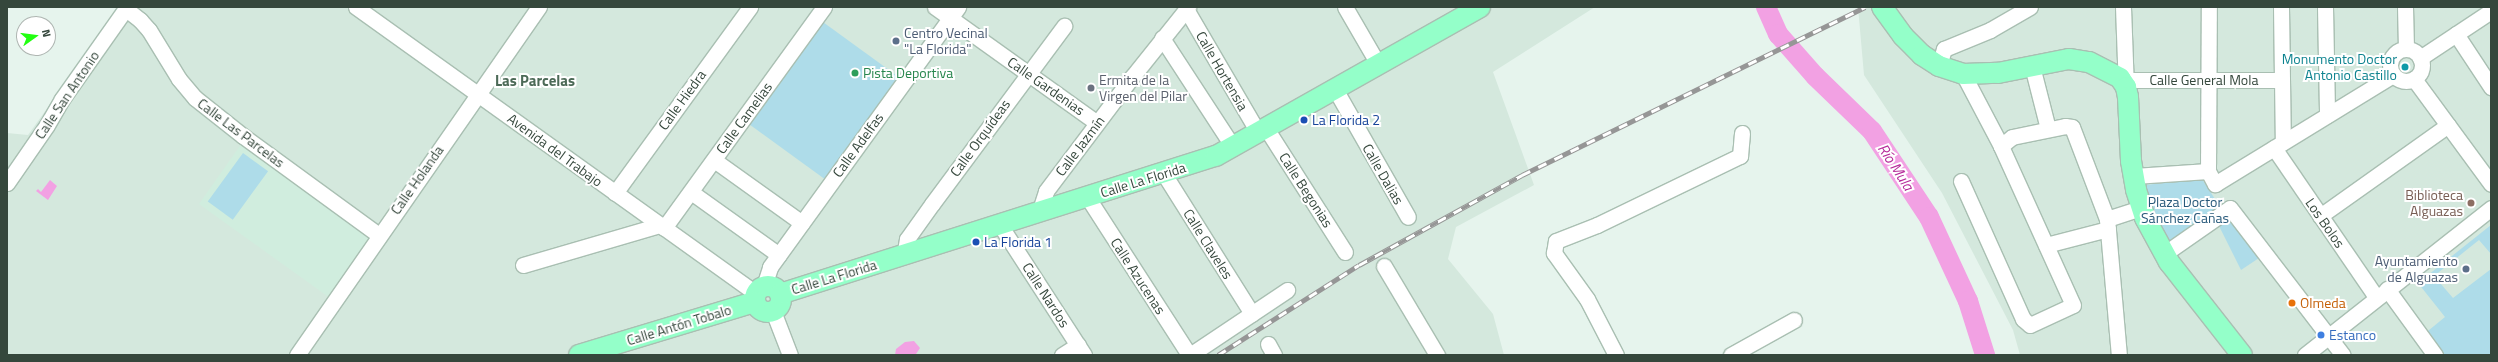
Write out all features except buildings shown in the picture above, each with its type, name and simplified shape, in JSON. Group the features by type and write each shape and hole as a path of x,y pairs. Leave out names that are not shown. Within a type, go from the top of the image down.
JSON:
{"main road":[{"name":"Calle La Florida","path":"765,297 904,256 1164,174 1216,156 1480,7"},
{"path":"1882,7 1913,47 1940,66 1963,74 1998,73 2069,60 2089,62 2111,72 2120,78 2126,84 2134,176 2141,208 2164,254 2242,355"},
{"name":"Calle Antón Tobalo","path":"580,355 765,297"}],"street":[{"name":"Avenida del Trabajo","path":"356,7 662,227 765,297"},
{"name":"Calle Holanda","path":"297,355 379,235 540,7"},
{"name":"Calle Hiedra","path":"615,193 750,7"},
{"name":"Calle Camelias","path":"662,227 691,192 824,7"},
{"name":"Calle Gardenias","path":"936,7 954,12 1027,74 1098,123"},
{"path":"1345,7 1378,64"},
{"path":"1940,66 1944,49 1990,30 2030,7"},
{"path":"2123,7 2126,84"},
{"path":"2209,7 2210,79 2208,171 2215,184 2393,75"},
{"path":"2278,145 2282,80 2281,7"},
{"path":"2326,7 2327,115"},
{"path":"2405,7 2406,49"},
{"name":"Calle San Antonio","path":"7,183 47,125 62,99 126,8"},
{"name":"Calle Las Parcelas","path":"126,8 149,30 178,79 195,98 237,132 379,235"},
{"name":"Calle Jazmín","path":"1039,213 1046,191 1162,38 1187,8"},
{"name":"Calle Hortensia","path":"1187,8 1262,130"},
{"path":"2420,58 2491,11"},
{"name":"Calle Adelfas","path":"765,297 766,275 779,255 954,12"},
{"name":"Calle Orquídeas","path":"904,256 908,240 912,234 1027,74 1064,26"},
{"path":"2456,34 2489,81"},
{"path":"1162,38 1232,147"},
{"path":"2406,49 2414,52 2420,58 2420,72 2414,79 2400,80 2393,75 2391,60 2397,52 2406,49"},
{"path":"2032,66 2048,130"},
{"path":"1961,181 2023,319 2030,324 2073,305 2001,146 1963,74"},
{"name":"Calle General Mola","path":"2126,84 2210,79 2282,80"},
{"path":"2414,79 2491,184"},
{"name":"Calle Dalias","path":"1335,88 1408,217"},
{"path":"2320,216 2448,125"},
{"path":"2001,146 2012,137 2065,126 2072,128 2107,224 2119,355"},
{"name":"Calle Begonias","path":"1262,130 1345,252"},
{"path":"1616,355 1587,299 1554,253 1556,241 1604,222 1740,156 1742,133"},
{"name":"Los Bolos","path":"2278,145 2320,216 2382,293 2435,355"},
{"path":"714,160 802,223"},
{"path":"2134,176 2208,171"},
{"name":"Calle Claveles","path":"1164,174 1252,314"},
{"path":"691,192 779,255"},
{"name":"Calle Azucenas","path":"1088,198 1190,355"},
{"path":"2046,245 2107,224 2141,208"},
{"path":"2164,254 2230,208 2342,355"},
{"path":"2305,355 2491,208"},
{"name":"Calle Nardos","path":"1000,225 1081,350 1062,355"},
{"path":"523,265 662,227"},
{"path":"1384,266 1437,355"},
{"path":"1190,355 1287,290"},
{"path":"765,297 790,355"},
{"path":"1731,355 1794,320"},
{"path":"781,334 798,355"}],"shaded area":[{"path":"120,7 1595,7 1493,72 1534,185 1456,227 1448,259 1493,314 1504,355 7,355 7,133 28,135"},
{"path":"1858,7 2491,7 2491,355 2020,355 2013,330 1942,193 1864,75"},
{"path":"242,143 368,233 370,240 330,298 199,204"},
{"path":"50,180 57,186 48,200 36,191 38,189 41,192"},
{"path":"914,341 920,348 916,354 895,355 896,349 905,342"}],"green space":[{"path":"816,17 904,81 830,183 742,119"},
{"path":"243,153 268,171 233,220 208,202"},
{"name":"Plaza Doctor Sánchez Cañas","path":"2202,179 2226,216 2169,257 2145,185"},
{"path":"2228,216 2259,258 2241,270 2218,224"},
{"path":"2491,225 2491,254 2479,240 2434,276 2453,298 2491,269 2491,355 2439,355 2423,335 2445,317 2418,283"}],"waterway":[{"name":"Río Mula","path":"1766,7 1778,34 1815,76 1872,131 1929,217 1968,301 1985,355"}],"railway":[{"path":"1218,355 1359,265 1522,175 1865,7"}],"place":[{"name":"Centro Vecinal \"La Florida\"","path":"896,41"},
{"name":"Monumento Doctor Antonio Castillo","path":"2405,67"},
{"name":"Pista Deportiva","path":"855,73"},
{"name":"Ermita de la Virgen del Pilar","path":"1091,88"},
{"name":"La Florida 2","path":"1304,120"},
{"name":"Biblioteca Alguazas","path":"2471,203"},
{"name":"La Florida 1","path":"976,242"},
{"name":"Ayuntamiento de Alguazas","path":"2466,269"},
{"name":"Olmeda","path":"2292,303"},
{"name":"Estanco","path":"2321,335"}],"district":[{"name":"Las Parcelas","path":"535,81"}]}
